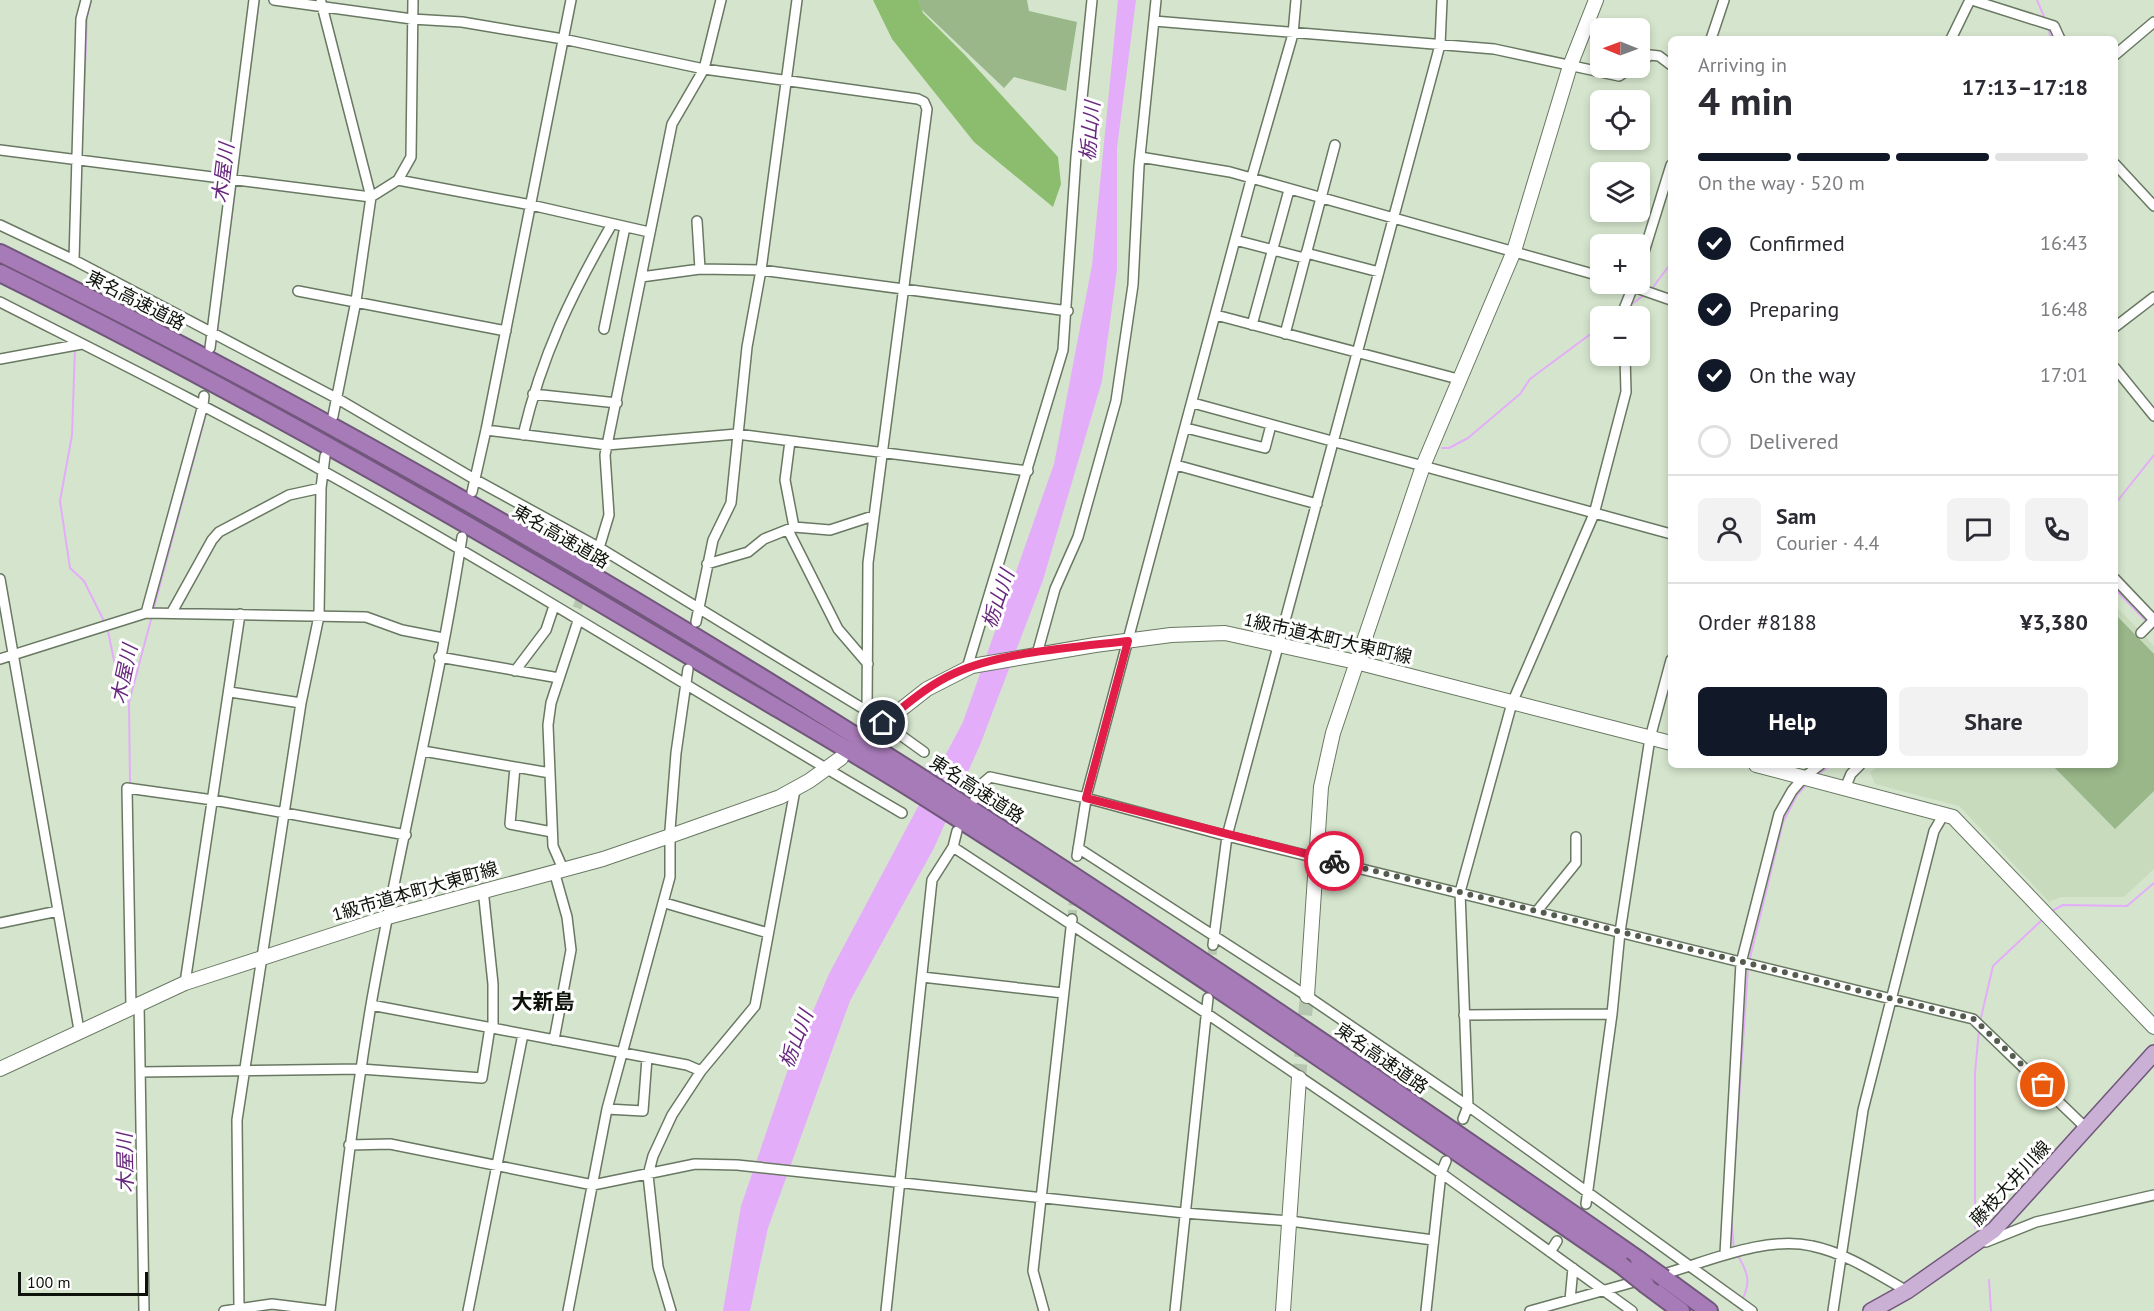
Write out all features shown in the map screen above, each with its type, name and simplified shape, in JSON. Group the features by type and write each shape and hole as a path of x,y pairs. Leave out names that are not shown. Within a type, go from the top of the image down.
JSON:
{"highway":[{"name":"東名高速道路","path":"0,252 329,424 628,598 1291,1019 1709,1311"},
{"name":"東名高速道路","path":"0,273 123,335 321,441 921,786"},
{"name":"東名高速道路","path":"964,813 1621,1265 1681,1311"}],"main road":[{"name":"藤枝大井川線","path":"1871,1311 1907,1291 1970,1250 2013,1212 2154,1053"}],"street":[{"path":"74,260 81,19 86,0"},
{"path":"210,348 234,178 254,0"},
{"path":"274,0 322,3 351,10 412,19 462,22 563,39 704,69 918,99 924,102 927,109 868,563 867,711"},
{"path":"351,10 352,0"},
{"path":"0,150 234,178 371,198 398,180 411,158 413,0"},
{"path":"472,492 571,0"},
{"path":"596,558 609,515 605,465 607,445 672,124 704,69 721,0"},
{"path":"696,622 713,540 731,503 747,347 761,270 797,0"},
{"path":"969,667 1063,350 1068,310 1076,157 1092,0"},
{"path":"1035,654 1055,589 1078,537 1116,401 1133,285 1140,158 1156,0"},
{"path":"1296,0 1293,34 1251,180 1086,798 1078,852 1214,940 1307,996 1468,1106 1752,1311"},
{"path":"1214,940 1227,836 1440,45 1442,0"},
{"path":"1307,996 1316,856 1326,761 1356,662 1423,466 1514,251 1570,66 1596,0"},
{"path":"1712,36 1724,0"},
{"path":"1953,36 1971,0 2054,26 2059,36"},
{"path":"322,3 371,198 356,301 333,416"},
{"path":"1154,21 1494,49 1590,70"},
{"path":"2118,52 2154,22"},
{"path":"1650,55 1659,56 1668,62"},
{"path":"1285,334 1335,145"},
{"path":"1140,158 1172,165 1230,172 1251,180 1590,273"},
{"path":"2118,167 2154,206"},
{"path":"1650,234 1668,175"},
{"path":"398,180 531,205 649,232"},
{"path":"1252,325 1289,190"},
{"path":"697,221 700,268"},
{"path":"523,435 533,394 562,314 612,224"},
{"path":"0,225 74,260 338,399 476,480 600,548 698,610 867,711 924,752"},
{"path":"604,329 625,227"},
{"path":"1235,240 1378,272"},
{"path":"641,277 700,268 761,270 1068,310"},
{"path":"298,291 506,330"},
{"path":"1650,292 1668,299"},
{"path":"2118,325 2154,297"},
{"path":"0,302 206,404 460,549 902,813"},
{"path":"1216,315 1458,379"},
{"path":"0,359 82,344"},
{"path":"1462,1119 1468,1106 1460,892 1512,703 1594,514 1626,392 1625,366"},
{"path":"2118,372 2154,416"},
{"path":"533,394 616,403"},
{"path":"1193,403 1668,533"},
{"path":"150,613 206,404"},
{"path":"1186,428 1264,448 1271,425"},
{"path":"486,430 607,445 737,434 1028,471"},
{"path":"789,441 785,480 791,529 838,629 868,664"},
{"path":"239,1308 235,1137 301,703 319,616 321,488 325,456"},
{"path":"1176,465 1317,504"},
{"path":"172,612 212,540 219,532 289,495 321,488"},
{"path":"707,564 748,552 764,539 791,529 830,530 873,516"},
{"path":"224,1311 272,1304 291,1309 329,1311 349,1145 371,1005 423,752 462,537"},
{"path":"0,579 79,1030"},
{"path":"2118,582 2154,620 2141,633"},
{"path":"515,671 546,630 554,606"},
{"path":"554,1040 571,950 553,846 548,725 551,703 578,608"},
{"path":"0,659 150,613 366,617 402,630 443,638"},
{"path":"185,983 240,614"},
{"name":"1級市道本町大東町線","path":"871,733 927,689 969,667 1035,654 1205,633 1231,634 1279,643 1668,742"},
{"path":"439,657 559,678"},
{"path":"568,1311 608,1109 670,878 670,836 676,753 688,669"},
{"path":"1586,1204 1612,1014 1620,932 1650,738 1668,671"},
{"path":"230,692 301,703"},
{"path":"423,752 550,773"},
{"name":"1級市道本町大東町線","path":"0,1069 79,1030 185,983 388,917 670,836 795,790 841,758"},
{"path":"515,767 510,824 552,832"},
{"path":"1768,768 1943,813 1959,821 2154,1027"},
{"path":"1725,1254 1741,963 1779,814 1785,801 1804,777 1816,768"},
{"path":"1845,788 1851,774 1857,768"},
{"path":"886,1311 932,880 953,847 964,813 983,783 990,777 1086,798 1227,836 1974,1019 2087,1129"},
{"path":"144,1311 140,1072 135,1005 130,788 284,812 406,835"},
{"path":"671,1311 658,1267 648,1175 653,1156 672,1115 701,1071 755,1006 795,790"},
{"path":"1833,1311 1863,1110 1934,831 1943,813"},
{"path":"1537,911 1576,863 1576,837"},
{"path":"953,847 1071,922 1441,1173 1632,1311"},
{"path":"140,1072 361,1069 482,1078 491,1028 493,984 483,889"},
{"path":"665,903 768,933"},
{"path":"0,923 58,911"},
{"path":"1044,1311 1033,1271 1071,922"},
{"path":"922,977 1063,993"},
{"path":"1175,1311 1208,998"},
{"path":"371,1005 687,1065 701,1071"},
{"path":"1464,1015 1612,1014"},
{"path":"468,1311 523,1034"},
{"path":"608,1109 643,1111 648,1058"},
{"path":"1283,1311 1299,1078"},
{"path":"349,1145 390,1144 593,1185 695,1164 737,1165 1184,1213 1290,1221 1433,1239"},
{"path":"1426,1311 1441,1173 1446,1161"},
{"path":"1970,1250 2048,1219 2154,1195"},
{"path":"2013,1212 2012,1220 2020,1229"},
{"path":"1550,1252 1557,1241"},
{"path":"1530,1311 1689,1267 1725,1254 1789,1244 1810,1245 1840,1254 1907,1291"},
{"path":"1570,1300 1573,1268"}],"shaded area":[{"path":"918,0 1027,0 1029,11 1077,22 1066,91 1014,77 1004,88 921,9"},
{"path":"1118,0 1136,0 1117,148 1117,270 1102,381 1043,580 980,745 934,848 850,1001 768,1228 750,1311 723,1311 741,1206 788,1069 829,974 963,722 1054,464 1092,265"},
{"path":"2118,608 2154,646 2154,869 2124,897 2061,897 2049,902 1959,806 1875,784 1870,772 1876,768 2118,768"},
{"path":"2118,617 2154,654 2154,791 2115,829 2055,768 2118,768"}],"green space":[{"path":"873,0 918,0 923,13 965,55 1058,157 1061,184 1053,207 974,142 892,39"}],"waterway":[{"path":"82,146 87,17 91,0"},
{"name":"木屋川","path":"236,177 259,0"},
{"path":"2037,0 2045,19"},
{"path":"2048,27 2050,36"},
{"name":"木屋川","path":"217,331 236,182"},
{"path":"1651,290 1668,267"},
{"path":"1629,306 1644,295"},
{"path":"1442,448 1449,448 1468,438 1520,394 1530,379 1590,334"},
{"name":"木屋川","path":"215,349 216,337"},
{"path":"75,348 72,435 60,501 70,568 84,581 105,623"},
{"name":"木屋川","path":"153,611 207,410"},
{"path":"2118,500 2154,455"},
{"path":"2118,592 2148,623"},
{"name":"木屋川","path":"130,784 129,702 152,616"},
{"path":"108,631 120,701 129,702"},
{"path":"1816,776 1827,768"},
{"path":"1749,962 1783,822 1797,795 1807,784"},
{"path":"2052,911 2063,905 2127,906 2154,883"},
{"path":"1980,1022 1993,966 2043,919"},
{"path":"1732,1204 1748,968"},
{"path":"1975,1228 1975,1073 1979,1030"},
{"path":"1731,1216 1734,1249"},
{"path":"1737,1254 1747,1276 1747,1287 1742,1300"},
{"path":"1989,1280 1991,1311"}],"tunnel":[{"path":"577,608 596,558"},
{"path":"1072,919 1074,892"},
{"path":"1211,968 1213,945"},
{"path":"1299,1078 1307,996"}],"way so far":[{"path":"1334,861 1974,1019 2043,1085"}],"district":[{"name":"大新島","path":"543,1001"}],"route":[{"path":"883,723 940,680 972,666 1003,659 1128,641 1086,798 1227,836 1334,861"}],"water label":[{"name":"栃山川","path":"1090,131"},
{"name":"栃山川","path":"998,599"},
{"name":"栃山川","path":"796,1039"}]}
